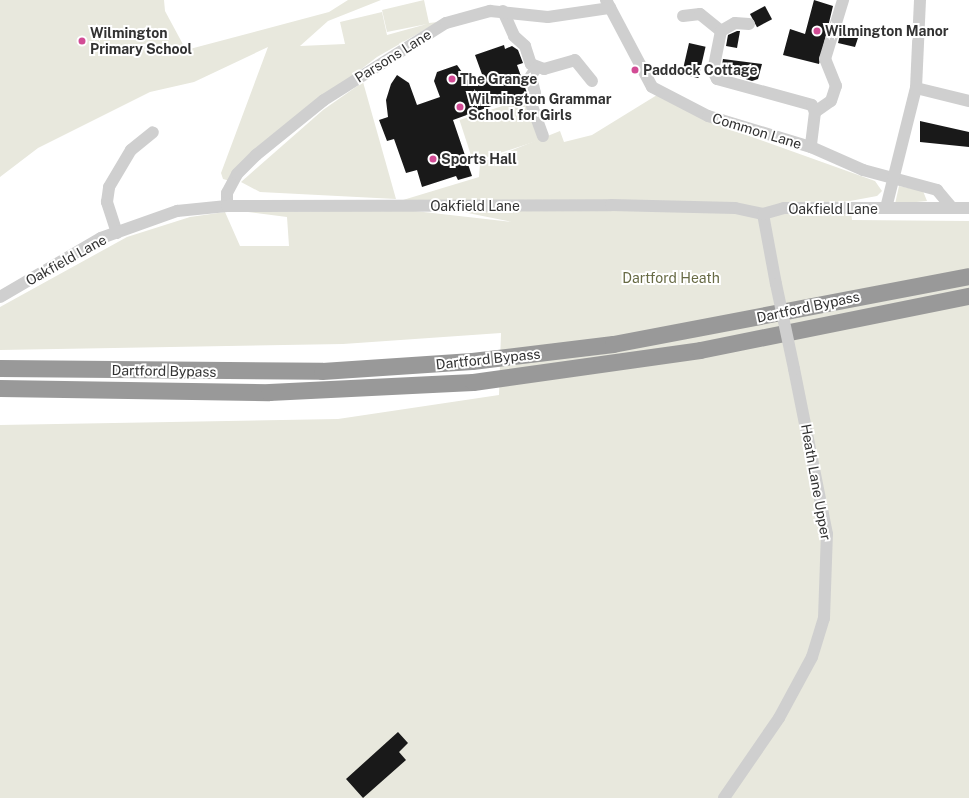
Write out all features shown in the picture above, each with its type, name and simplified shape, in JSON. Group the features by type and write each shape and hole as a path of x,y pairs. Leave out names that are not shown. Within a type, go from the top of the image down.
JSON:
{"highway":[{"name":"Dartford Bypass","path":"0,368 322,370 472,361 613,344 969,276"},
{"name":"Dartford Bypass","path":"0,388 269,392 473,382 700,350 969,296"}],"street":[{"path":"811,147 815,112 831,101 836,86 825,58 842,0"},
{"path":"886,208 895,178 916,88 920,0"},
{"name":"Parsons Lane","path":"227,206 227,193 233,183 256,155 324,100 446,23 482,13 503,11 566,16 608,4"},
{"name":"Common Lane","path":"608,4 652,87 708,116 811,147 863,170 937,190 952,208"},
{"path":"503,11 508,26 525,46 536,68"},
{"path":"683,16 700,14 720,31"},
{"path":"720,31 735,23 748,24"},
{"path":"720,31 713,71 717,79 803,100 815,112"},
{"path":"544,136 532,106 535,93 531,76 536,68 575,60 592,80"},
{"path":"916,88 969,101"},
{"path":"117,233 107,202 109,189 131,150 153,132"},
{"name":"Oakfield Lane","path":"0,297 101,238 177,211 227,206 611,205 735,208 763,214 784,208 969,208"},
{"name":"Heath Lane Upper","path":"724,798 779,718 812,657 824,618 827,534 763,214"}],"green space":[{"path":"0,0 164,0 165,11 186,50 329,12 348,0 381,0 328,21 300,46 345,44 340,22 382,12 387,35 427,24 387,32 382,10 424,0 429,23 438,22 377,57 323,99 230,181 223,179 221,173 268,47 194,82 150,92 38,148 0,177"},
{"path":"363,82 396,199 260,192 241,182 323,110"},
{"name":"Dartford Heath","path":"657,95 710,122 875,181 882,191 877,196 850,201 852,220 969,221 969,798 0,798 0,425 338,419 499,395 501,333 343,344 0,350 0,307 127,237 190,217 225,212 240,246 289,246 287,217 248,212 406,210 512,222 403,200 479,177 480,163 560,131 564,142 592,135"},
{"path":"527,98 541,140 473,162 459,120"},
{"path":"899,186 923,191 927,201 895,204"}],"building":[{"name":"Wilmington Manor","path":"814,0 833,6 819,64 783,55 790,29 805,34"},
{"path":"765,6 772,19 757,27 750,14"},
{"path":"740,31 737,48 726,46 728,35"},
{"path":"840,35 858,38 855,47 838,43"},
{"path":"689,43 706,47 698,78 682,74"},
{"path":"504,45 505,49 512,46 518,50 523,63 517,65 527,93 453,120 472,176 458,180 456,176 422,187 417,170 406,173 394,139 387,141 379,120 388,117 386,100 391,84 397,75 409,83 417,105 440,97 434,81 437,72 457,65 469,82 483,77 475,55"},
{"path":"723,59 762,64 758,79 752,81 721,71"},
{"path":"920,121 969,132 969,147 920,142"},
{"path":"398,732 408,743 399,752 406,760 363,798 346,779"}],"place":[{"name":"Wilmington Manor","path":"817,31"},
{"name":"Wilmington Primary School","path":"82,41"},
{"name":"Paddock Cottage","path":"635,70"},
{"name":"The Grange","path":"452,79"},
{"name":"Wilmington Grammar School for Girls","path":"460,107"},
{"name":"Sports Hall","path":"433,159"}]}
